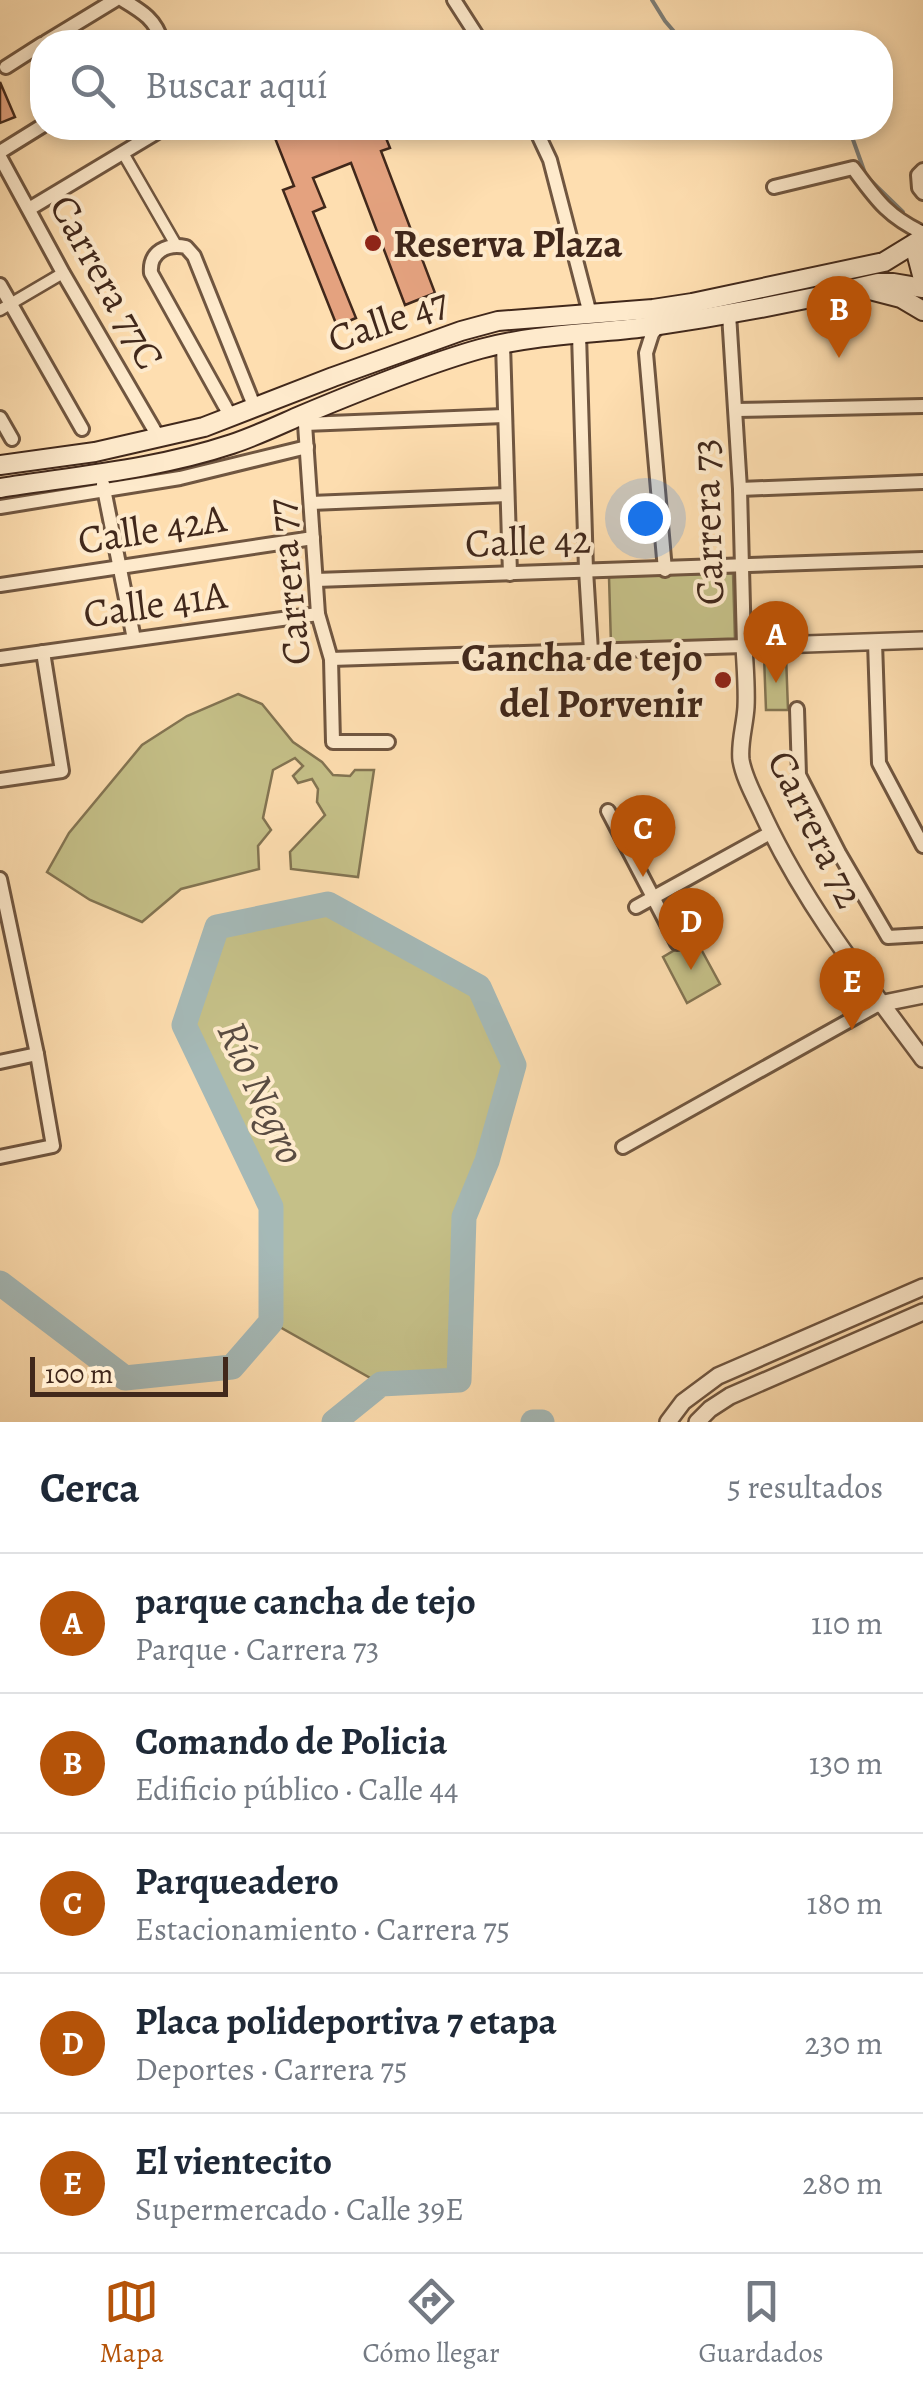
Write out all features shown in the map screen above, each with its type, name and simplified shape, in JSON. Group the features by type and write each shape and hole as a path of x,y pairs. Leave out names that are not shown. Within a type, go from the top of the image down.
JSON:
{"main road":[{"name":"Calle 47","path":"0,465 95,452 204,427 461,330 518,318 672,306 856,269 893,258 922,236"},
{"path":"922,236 917,256 923,279"},
{"name":"Calle 47","path":"0,488 102,481 210,451 304,420 465,354 504,344 729,314 878,283 923,288"},
{"path":"860,288 901,298 923,310"}],"street":[{"path":"67,30 115,0"},
{"path":"123,0 147,14 159,30"},
{"path":"454,0 473,30"},
{"path":"6,67 30,52"},
{"path":"0,154 30,134"},
{"path":"29,209 144,140"},
{"path":"541,140 550,160 590,314"},
{"path":"123,153 176,245"},
{"name":"Carrera 77C","path":"0,154 63,273 159,438"},
{"path":"774,186 853,168 884,209 922,236"},
{"path":"923,170 918,180 923,193"},
{"path":"231,417 154,282 152,260 162,249 176,245 190,250 199,265 255,408"},
{"path":"5,307 63,273"},
{"path":"0,286 5,307 82,429"},
{"name":"Carrera 73","path":"729,314 743,567 744,729"},
{"path":"660,324 646,353 665,570"},
{"path":"580,334 591,651"},
{"path":"504,344 510,574"},
{"path":"736,410 923,406"},
{"path":"304,420 504,416"},
{"path":"0,418 12,438"},
{"name":"Carrera 77","path":"304,420 318,614 330,660 333,742 388,742"},
{"name":"Calle 47","path":"0,507 102,481 180,478 307,447"},
{"path":"102,481 134,639"},
{"path":"740,489 923,482"},
{"path":"311,503 508,495"},
{"name":"Calle 42A","path":"0,585 313,538"},
{"name":"Calle 42","path":"316,580 923,560"},
{"name":"Calle 41A","path":"0,658 318,614"},
{"path":"330,660 923,640"},
{"path":"875,642 879,764 923,846"},
{"path":"745,673 759,653 771,646"},
{"path":"0,780 62,771 43,652"},
{"name":"Carrera 72","path":"797,710 798,774 838,853 888,937 923,935"},
{"name":"Carrera 72","path":"744,729 741,762 772,832 830,934 923,1059"},
{"path":"608,812 677,943"},
{"path":"636,906 772,832"},
{"path":"0,880 38,1054 53,1146 0,1157"},
{"path":"623,1146 880,1004 923,995"},
{"path":"0,1062 38,1054"},
{"path":"668,1422 683,1402 718,1376 923,1287"},
{"path":"697,1422 730,1396 923,1312"}],"shaded area":[{"path":"733,573 735,640 611,645 609,577"},
{"path":"786,655 788,710 766,710 764,656"},
{"path":"238,694 262,704 293,742 322,762 333,775 350,776 355,770 374,770 358,877 291,869 290,852 325,815 317,802 318,789 312,779 298,783 293,776 303,766 295,758 273,770 263,818 271,830 258,846 259,869 181,889 142,922 90,900 47,872 69,833 142,745 187,716"},
{"path":"328,904 479,987 514,1065 487,1161 464,1217 459,1380 381,1384 271,1322 271,1207 184,1025 217,927"},
{"path":"695,938 720,984 687,1003 663,957"}],"building":[{"path":"0,82 15,117 0,123"},
{"path":"276,140 387,140 390,148 381,151 435,293 405,305 351,163 313,178 325,207 313,212 356,318 337,326 283,190 294,186"}],"waterway":[{"path":"652,0 673,30"},
{"path":"853,140 866,176 903,212"},
{"name":"Río Negro","path":"0,1283 125,1378 232,1367 271,1322 271,1207 184,1025 217,927 328,904 479,987 514,1065 487,1161 464,1217 459,1380 381,1384 334,1422"},
{"name":"Río Negro","path":"533,1422 542,1422"}],"place":[{"name":"Reserva Plaza","path":"373,243"},
{"name":"Comando de Policia","path":"839,358"},
{"name":"Cancha de tejo del Porvenir","path":"723,680"},
{"name":"parque cancha de tejo","path":"776,683"},
{"name":"Parqueadero","path":"643,877"},
{"name":"Placa polideportiva 7 etapa","path":"691,970"},
{"name":"El vientecito","path":"852,1030"}]}
